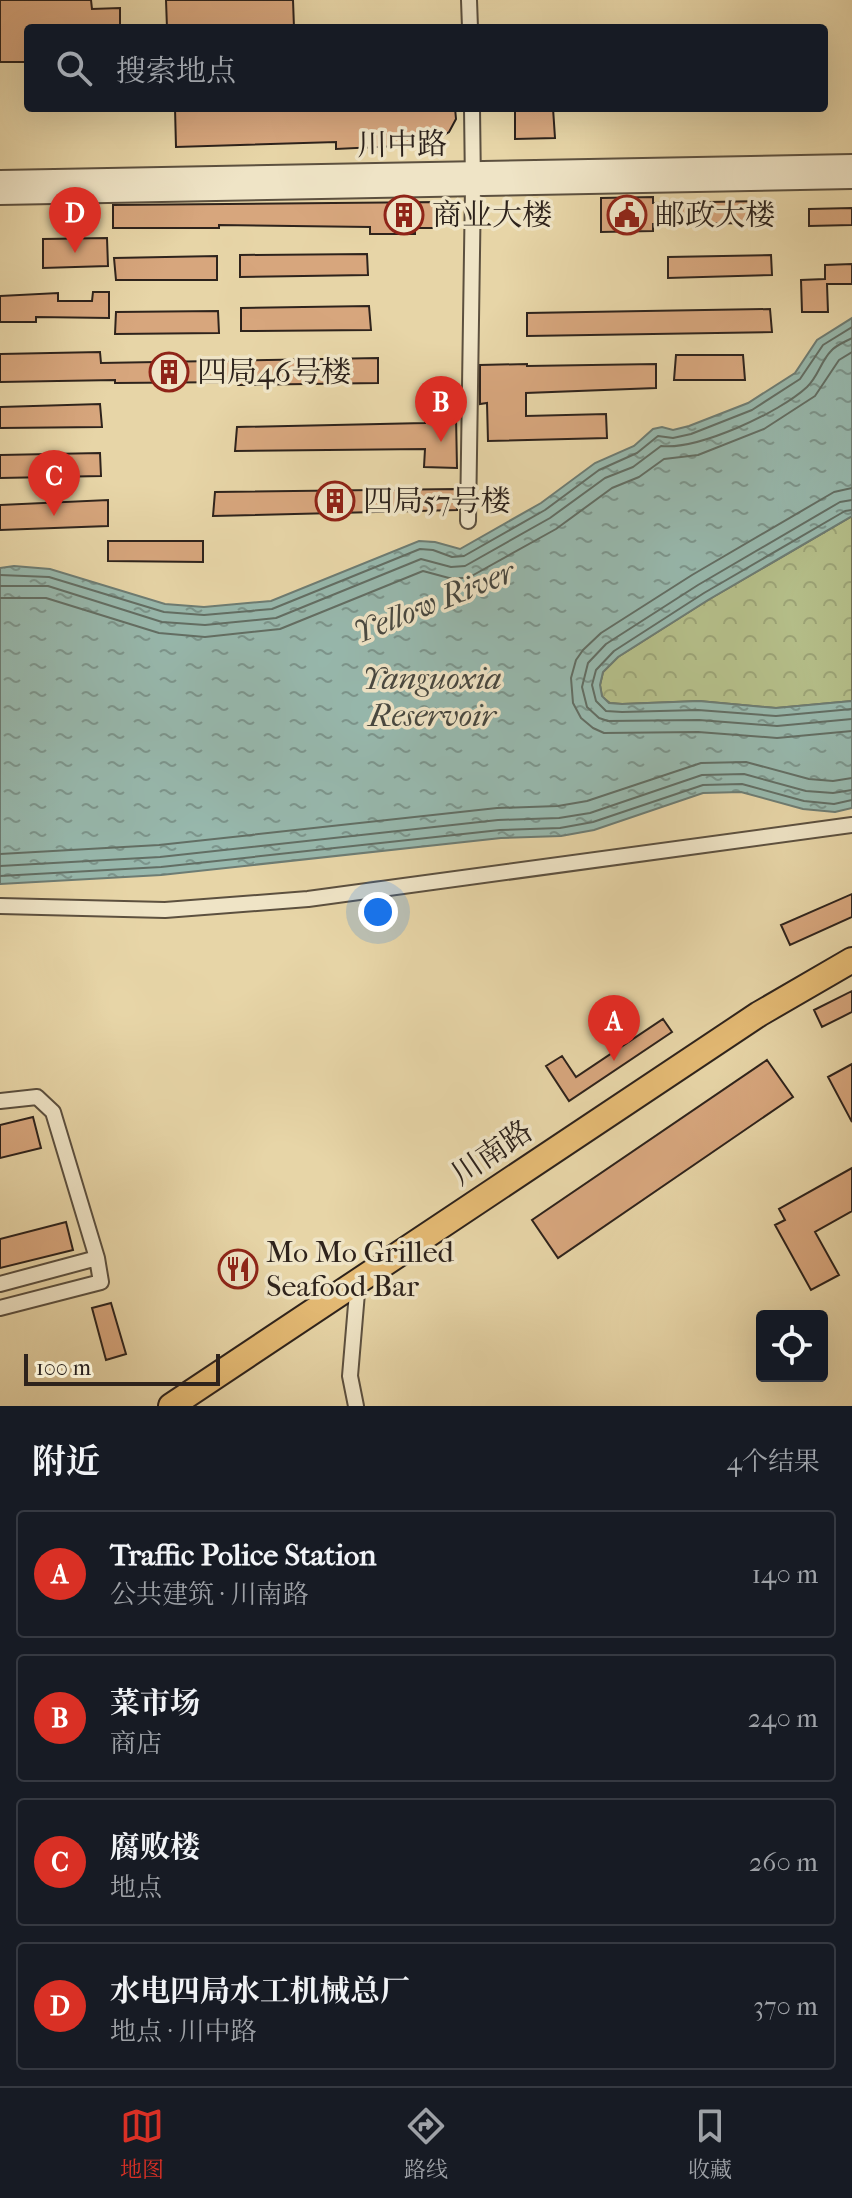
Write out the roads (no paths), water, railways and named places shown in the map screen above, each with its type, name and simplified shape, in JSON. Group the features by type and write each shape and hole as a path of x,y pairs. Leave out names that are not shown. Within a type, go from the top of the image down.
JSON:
{"main road":[{"name":"川南路","path":"171,1406 759,1014 852,960"}],"street":[{"path":"469,0 470,24"},
{"path":"468,521 472,112"},
{"name":"川中路","path":"0,195 852,164"},
{"name":"川中路","path":"0,180 852,179"},
{"path":"0,906 165,910 308,899 852,825"},
{"path":"0,1101 37,1097 53,1112 97,1258 101,1282 0,1308"},
{"path":"0,1284 97,1258"},
{"path":"356,1406 350,1376 358,1281"}],"water":[{"name":"Yanguoxia Reservoir","path":"852,318 852,516 618,657 603,672 600,685 602,696 609,703 622,704 699,701 776,708 852,701 852,808 835,812 803,809 741,792 703,793 594,830 561,836 501,838 161,875 0,884 0,568 50,569 165,604 204,607 271,601 419,541 460,549 541,503 595,463 634,446 653,429 662,427 673,430 689,426 748,403 795,373 817,340"}],"place":[{"name":"商业大楼","path":"404,215"},
{"name":"邮政大楼","path":"627,215"},
{"name":"水电四局水工机械总厂","path":"75,253"},
{"name":"四局46号楼","path":"169,372"},
{"name":"菜市场","path":"441,442"},
{"name":"四局57号楼","path":"335,501"},
{"name":"腐败楼","path":"54,516"},
{"name":"Traffic Police Station","path":"614,1061"},
{"name":"Mo Mo Grilled Seafood Bar","path":"238,1269"}],"water label":[{"name":"Yellow River","path":"434,602"}]}
